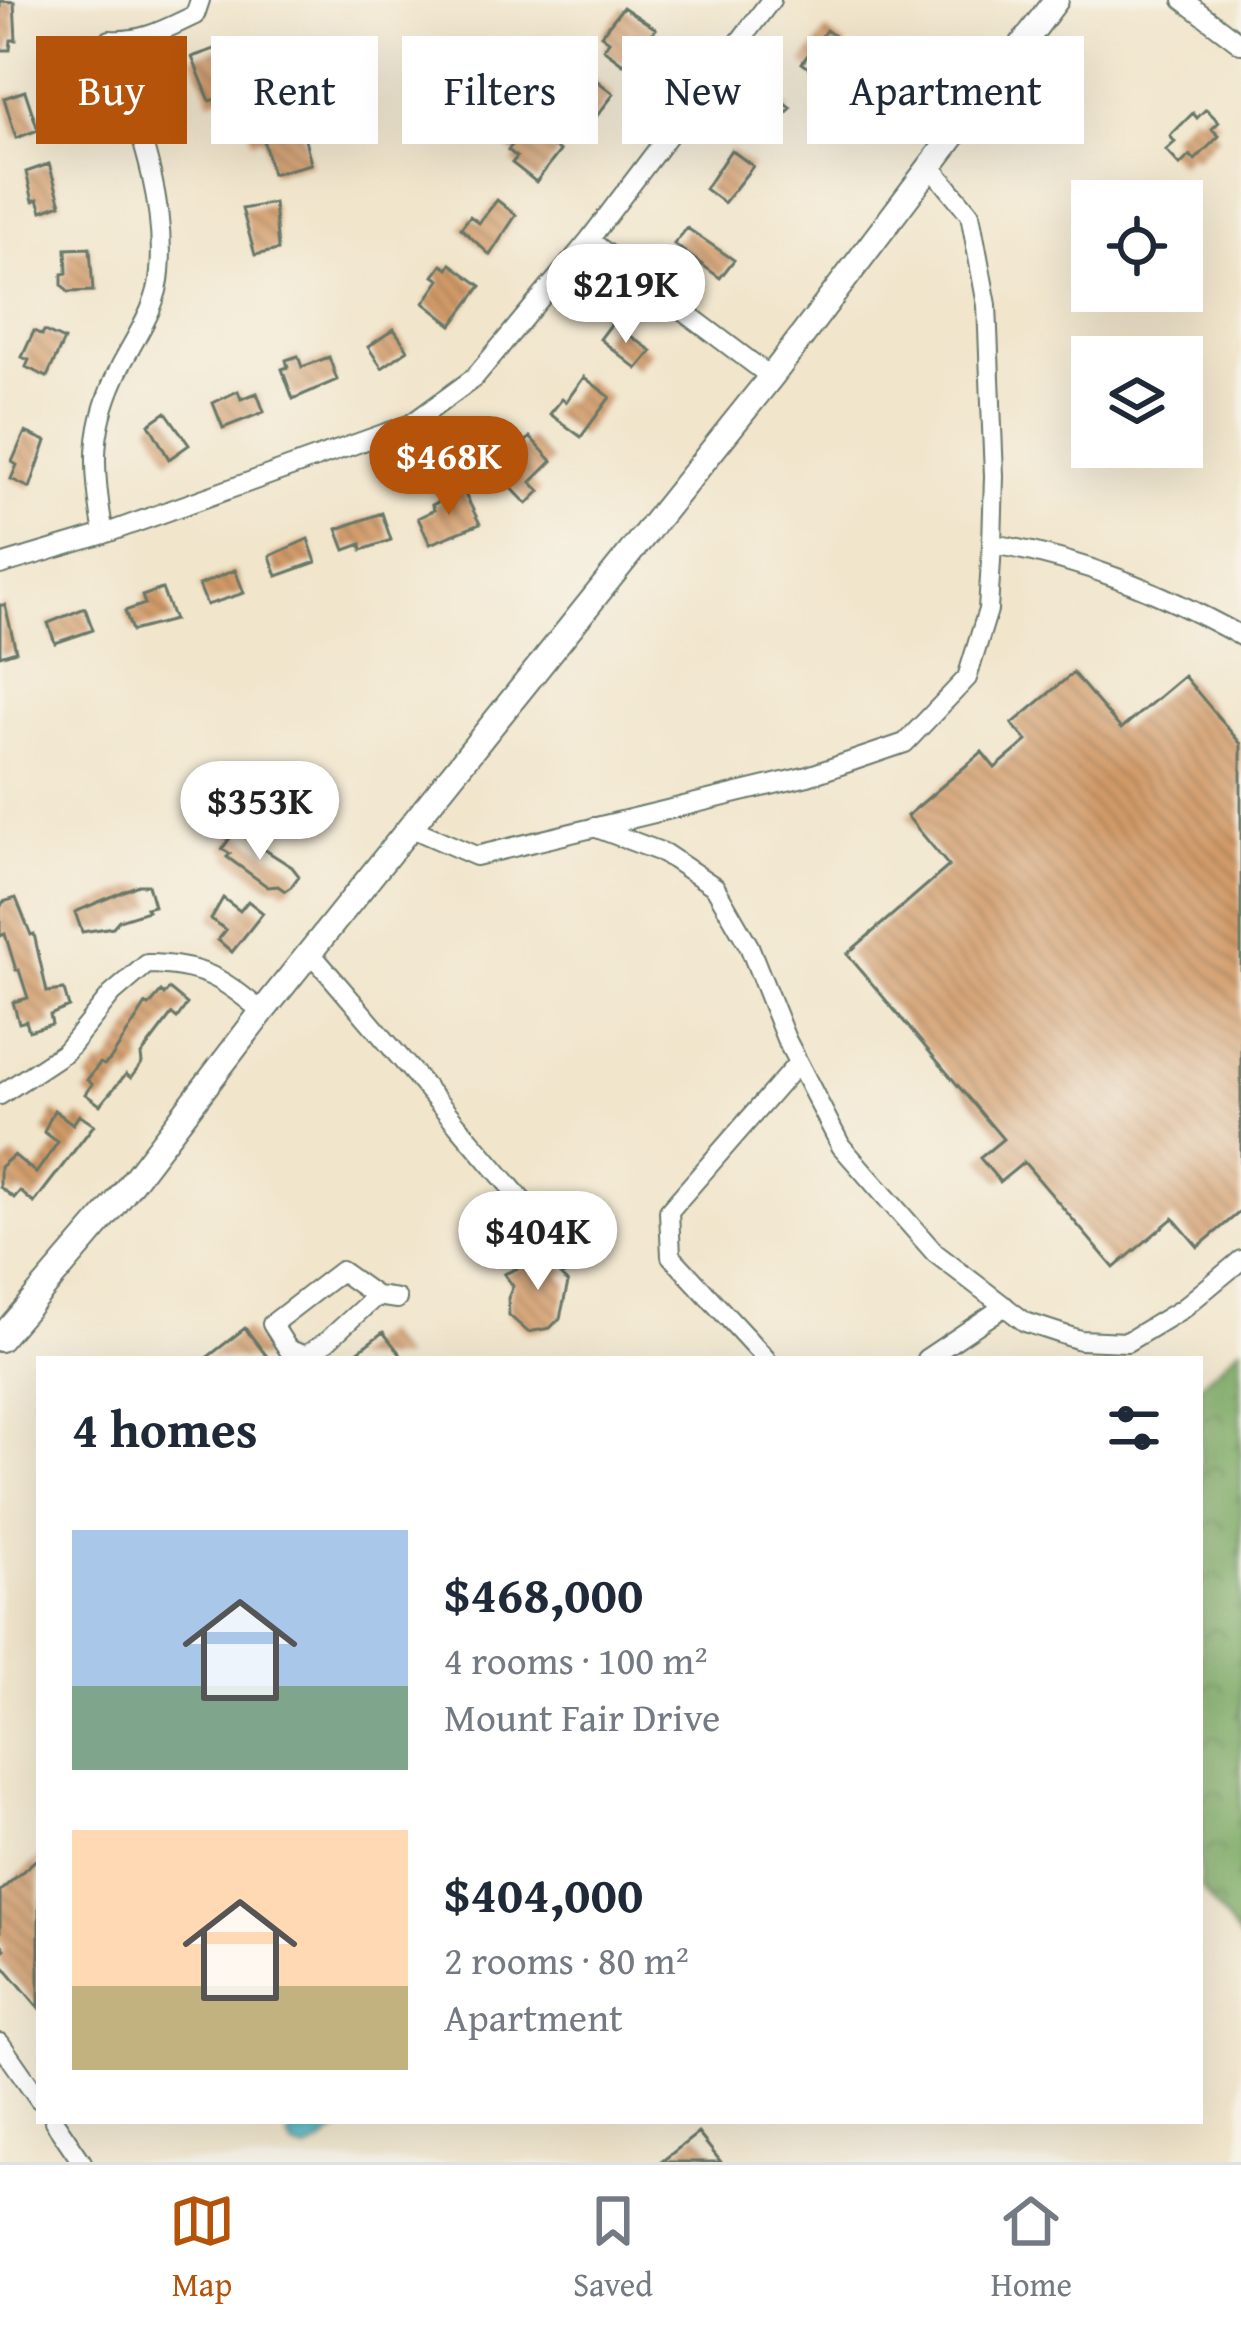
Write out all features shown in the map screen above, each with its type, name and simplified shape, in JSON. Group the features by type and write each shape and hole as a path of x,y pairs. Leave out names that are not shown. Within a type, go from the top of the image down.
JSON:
{"main road":[{"path":"0,1339 113,1207 262,1012 771,377 1056,0"}],"street":[{"path":"104,534 93,470 98,421 148,316 160,276 160,235 148,166 110,40 133,41 162,32 195,15 200,0"},
{"path":"0,565 104,534 411,424 474,378 589,240 771,0"},
{"path":"1183,0 1241,44"},
{"path":"409,827 476,856 808,776 905,743 967,678 988,610 992,544 987,305 970,214 932,168"},
{"path":"589,240 771,377"},
{"path":"992,544 1047,553 1111,572 1241,636"},
{"path":"593,827 664,854 715,887 749,946 799,1064 841,1146 935,1253 1025,1322 1081,1340 1127,1342 1182,1309 1241,1260"},
{"path":"310,952 531,1210 541,1233 514,1256"},
{"path":"1,1091 65,1052 112,994 147,964 186,965 233,986 262,1012"},
{"path":"763,1356 671,1256 669,1211 799,1064"},
{"path":"341,1271 386,1298 304,1356 288,1349 272,1324 341,1271"},
{"path":"930,1356 1005,1306"},
{"path":"0,2043 36,2095"},
{"path":"56,2124 82,2162"}],"green space":[{"path":"1241,1347 1241,1940 1203,1891 1203,1382"}],"water":[{"path":"296,2124 345,2124 306,2151 294,2147 288,2137"}],"building":[{"path":"0,1 14,2 16,40 11,40 10,50 0,50"},
{"path":"623,7 656,29 649,36 622,36 622,63 603,49 609,41 601,35"},
{"path":"211,50 211,101 210,101 192,57"},
{"path":"598,81 614,94 598,114"},
{"path":"25,91 36,131 16,138 4,98"},
{"path":"1206,109 1219,122 1212,129 1219,136 1195,160 1190,155 1180,165 1166,150 1175,142 1170,136 1193,113 1197,118"},
{"path":"264,144 306,144 311,164 272,174"},
{"path":"513,144 550,144 560,151 536,182 512,163 517,157 508,150"},
{"path":"731,150 753,166 724,203 705,189"},
{"path":"49,164 61,204 42,211 38,199 33,201 26,172"},
{"path":"497,200 516,215 490,255 461,228 470,216 479,223"},
{"path":"274,203 278,250 255,255 242,209"},
{"path":"687,228 734,260 720,278 674,244"},
{"path":"90,248 93,291 68,292 62,285 62,274 67,273 66,249"},
{"path":"451,264 481,286 452,325 424,303 440,280 434,276 442,265 448,269"},
{"path":"612,323 652,351 637,369 600,339"},
{"path":"394,329 408,350 382,368 368,347"},
{"path":"34,331 64,340 47,377 26,367 29,360 22,357"},
{"path":"298,356 302,367 329,357 337,380 293,399 282,369 288,367 286,360"},
{"path":"584,377 610,397 581,437 550,414 562,399 566,402"},
{"path":"238,391 241,399 257,393 264,412 223,428 213,403"},
{"path":"166,412 189,445 169,459 149,424"},
{"path":"25,432 46,441 30,488 11,479 17,465 12,462"},
{"path":"530,437 552,461 531,482 540,491 527,504 498,474"},
{"path":"463,490 480,524 430,544 418,518 434,510 432,505"},
{"path":"382,513 391,540 362,550 361,544 345,550 337,529"},
{"path":"308,539 316,562 277,576 270,556"},
{"path":"235,570 244,593 207,605 199,585"},
{"path":"162,589 174,620 132,631 125,611 145,604 142,596"},
{"path":"0,605 5,605 16,651 0,656"},
{"path":"85,608 93,630 55,643 48,623"},
{"path":"1073,673 1121,729 1184,676 1241,744 1241,1211 1198,1247 1173,1218 1114,1268 1024,1162 1000,1182 980,1158 1003,1139 847,954 949,866 907,816 982,752 995,768 1027,741 1012,724"},
{"path":"235,831 292,867 299,876 291,887 285,891 268,887 227,857 230,854 222,849"},
{"path":"148,885 154,906 113,927 82,932 75,912"},
{"path":"16,898 34,934 47,992 64,990 69,1007 50,1015 52,1024 29,1031 26,1021 19,1023 13,1002 28,998 5,934 0,936 0,908"},
{"path":"223,898 240,911 248,901 263,913 232,952 218,940 226,930 211,919"},
{"path":"169,989 187,1004 177,1018 172,1014 141,1055 142,1063 131,1078 126,1074 100,1105 85,1094 92,1084 87,1080 100,1063 110,1060 146,1004"},
{"path":"54,1110 73,1124 79,1115 94,1125 34,1203 20,1191 14,1198 0,1187 0,1167 14,1155 36,1173 58,1142 44,1132"},
{"path":"548,1248 567,1272 561,1276 568,1283 560,1318 550,1328 528,1332 509,1315 513,1286 504,1274"},
{"path":"245,1328 267,1356 209,1356"},
{"path":"383,1332 402,1356 352,1356"},
{"path":"36,1860 36,2004 0,1962 5,1949 0,1942 0,1891"},
{"path":"698,2133 721,2162 661,2162"}]}
